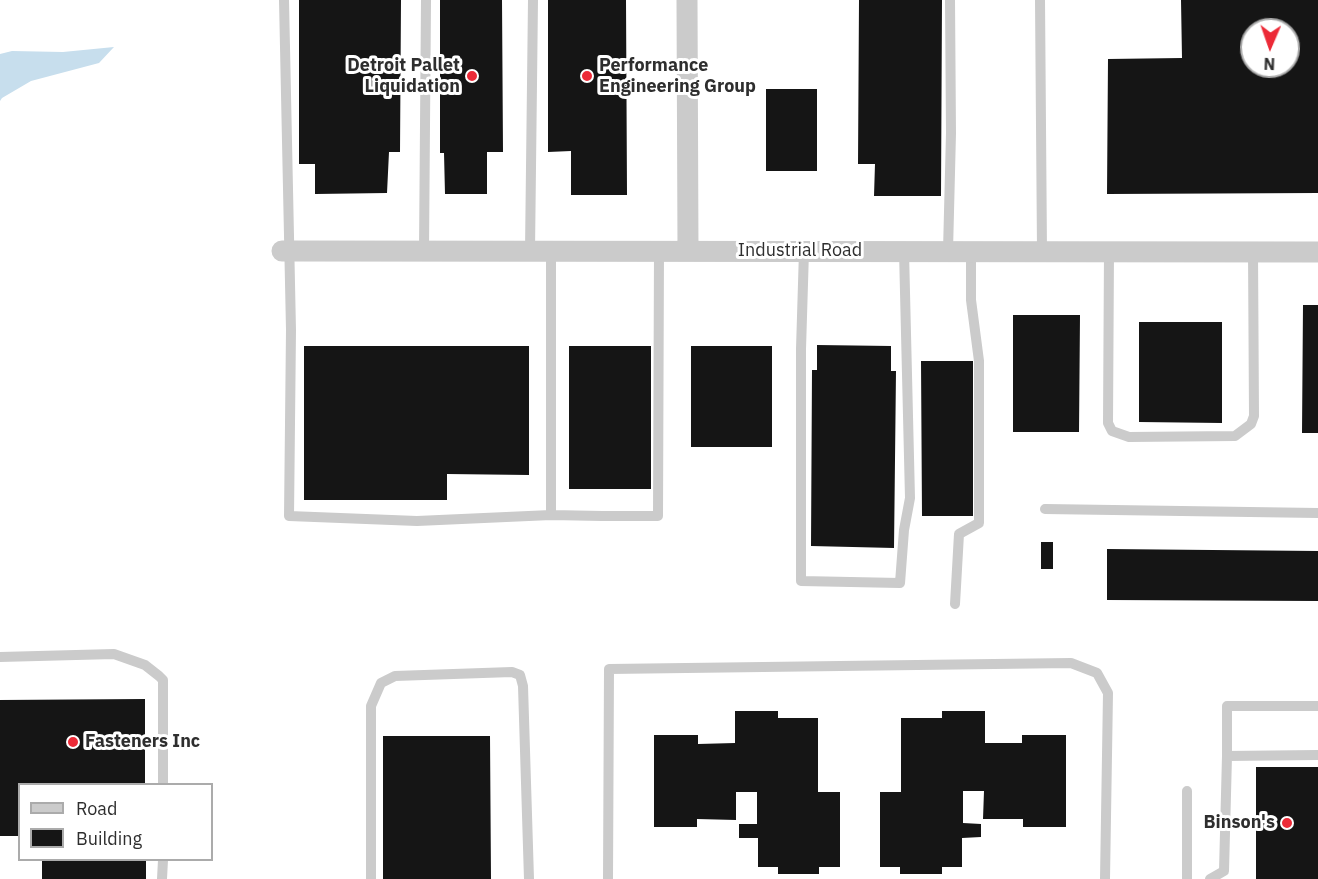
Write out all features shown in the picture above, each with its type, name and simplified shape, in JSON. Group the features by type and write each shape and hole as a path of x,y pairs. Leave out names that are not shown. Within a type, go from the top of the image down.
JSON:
{"street":[{"path":"687,0 688,251"},
{"name":"Industrial Road","path":"285,251 1318,252"}],"lane":[{"path":"284,0 289,516 417,521 551,515 658,516 658,251"},
{"path":"424,251 426,0"},
{"path":"533,0 551,515"},
{"path":"948,251 950,0"},
{"path":"1040,0 1042,251"},
{"path":"804,251 801,349 801,581 900,583 904,530 910,498 904,251"},
{"path":"955,604 959,534 979,523 979,361 971,300 971,251"},
{"path":"1109,251 1108,423 1112,431 1129,437 1234,436 1251,424 1254,416 1253,252"},
{"path":"1045,509 1318,513"},
{"path":"0,657 114,654 145,665 163,680 163,783"},
{"path":"608,879 609,669 1071,663 1096,673 1108,693 1105,879"},
{"path":"371,879 371,706 381,683 395,676 512,672 519,675 523,686 529,879"},
{"path":"1210,879 1224,871 1227,706 1318,706"},
{"path":"1227,756 1318,755"},
{"path":"1187,791 1187,879"},
{"path":"162,879 163,861"}],"water":[{"path":"114,47 99,63 31,81 0,101 0,54 12,51 63,52"}],"building":[{"path":"299,0 401,0 400,152 389,152 387,193 315,194 315,164 299,164"},
{"name":"Detroit Pallet Liquidation","path":"440,0 502,0 503,152 487,152 487,194 445,194 444,153 440,153"},
{"name":"Performance Engineering Group","path":"548,0 626,0 627,195 571,195 571,151 548,152"},
{"path":"859,0 942,0 941,196 874,196 875,164 858,164"},
{"path":"1181,0 1318,0 1318,193 1107,194 1108,59 1182,58"},
{"path":"766,89 817,89 817,171 766,171"},
{"path":"1303,305 1318,305 1318,433 1302,433"},
{"path":"1013,315 1080,315 1079,432 1013,432"},
{"path":"1139,322 1222,322 1222,423 1139,422"},
{"path":"817,345 891,346 891,371 896,371 894,548 811,546 812,370 817,370"},
{"path":"304,346 529,346 529,475 447,474 447,500 304,500"},
{"path":"569,346 651,346 651,489 569,489"},
{"path":"691,346 772,346 772,447 691,447"},
{"path":"921,361 973,361 973,516 922,516"},
{"path":"1041,542 1053,542 1053,569 1041,569"},
{"path":"1107,549 1318,551 1318,601 1107,600"},
{"name":"Fasteners Inc","path":"145,699 145,783 18,783 18,836 0,836 0,700"},
{"path":"735,711 778,711 778,718 818,718 818,792 840,792 840,867 819,867 819,874 778,874 778,867 758,867 758,838 739,838 739,824 757,824 757,792 736,792 736,820 697,819 697,827 654,827 654,735 698,735 698,744 735,743"},
{"path":"942,711 985,711 985,743 1022,743 1022,735 1066,735 1066,827 1023,827 1023,819 983,819 984,791 963,791 963,823 981,824 981,837 962,838 962,867 942,867 942,874 900,874 900,867 880,867 880,792 901,792 901,718 942,718"},
{"path":"383,736 490,736 491,879 383,879"},
{"name":"Binson's","path":"1256,767 1318,767 1318,879 1256,879"},
{"path":"42,861 146,861 146,879 42,879"}],"place":[{"name":"Detroit Pallet Liquidation","path":"472,76"},
{"name":"Performance Engineering Group","path":"587,76"},
{"name":"Fasteners Inc","path":"73,742"},
{"name":"Binson's","path":"1287,823"}]}
